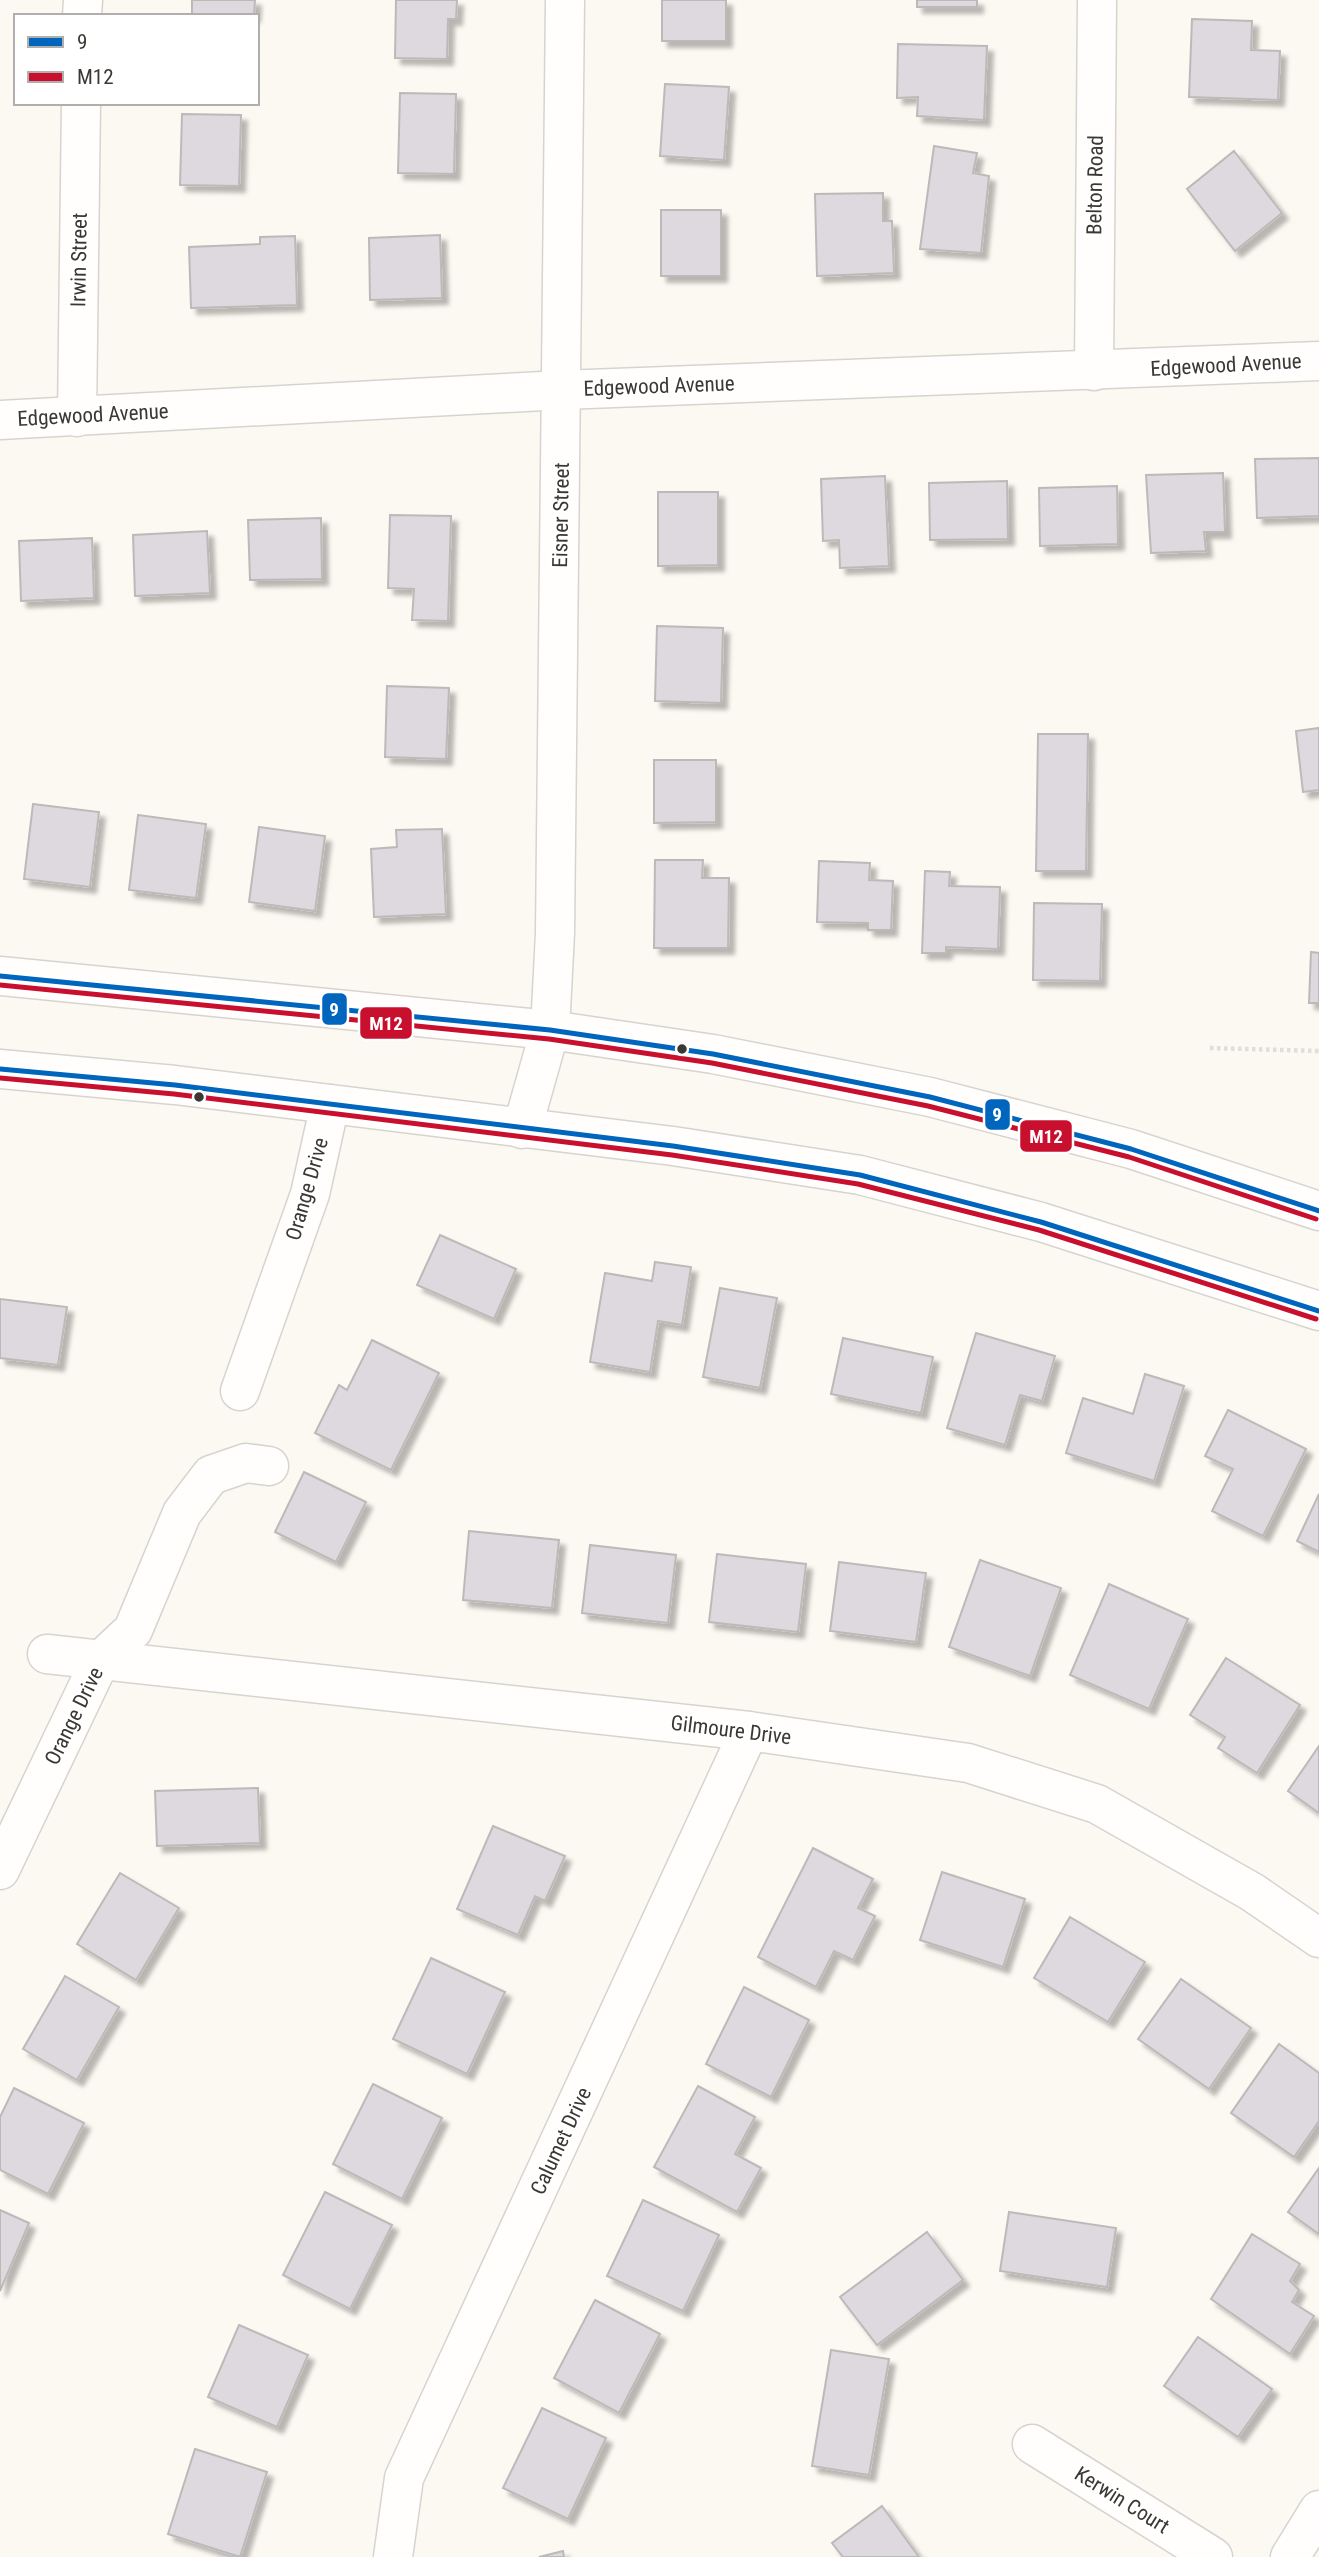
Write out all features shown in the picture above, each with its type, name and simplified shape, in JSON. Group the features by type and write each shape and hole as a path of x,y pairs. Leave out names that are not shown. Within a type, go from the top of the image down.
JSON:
{"street":[{"name":"Eisner Street","path":"522,1129 550,1030 555,933 565,0"},
{"name":"Belton Road","path":"1094,371 1097,0"},
{"name":"Irwin Street","path":"77,417 81,105"},
{"name":"Edgewood Avenue","path":"0,420 562,390 1319,361"},
{"path":"0,976 550,1030 713,1054 930,1097 1131,1149 1319,1211"},
{"path":"0,1069 330,1104 673,1146 860,1175 1041,1222 1319,1311"},
{"name":"Orange Drive","path":"240,1391 310,1194 330,1104"},
{"name":"Orange Drive","path":"0,1870 100,1661 133,1630 182,1513 211,1475 246,1463 269,1466"},
{"name":"Gilmoure Drive","path":"47,1654 749,1731 968,1763 1097,1804 1252,1892 1319,1938"},
{"name":"Calumet Drive","path":"393,2557 404,2478 749,1731"},
{"name":"Kerwin Court","path":"1032,2444 1213,2557"},
{"path":"1290,2557 1319,2510"}],"path":[{"path":"1210,1048 1319,1051"}],"building":[{"path":"192,0 255,0 254,14 192,14"},
{"path":"396,0 457,0 456,19 448,19 447,59 395,58"},
{"path":"662,0 726,0 726,41 662,41"},
{"path":"917,0 977,0 977,7 917,7"},
{"path":"1192,19 1252,21 1251,50 1280,51 1278,100 1189,97"},
{"path":"898,44 987,46 984,120 917,116 918,97 897,98"},
{"path":"665,84 729,87 724,160 660,156"},
{"path":"400,93 456,94 454,174 398,173"},
{"path":"182,114 241,115 239,186 180,185"},
{"path":"934,146 977,153 973,173 989,176 981,253 920,249"},
{"path":"1234,151 1282,213 1235,251 1187,189"},
{"path":"883,193 883,221 892,221 894,273 817,276 815,194"},
{"path":"661,210 721,210 721,276 661,276"},
{"path":"440,235 442,298 370,300 369,238"},
{"path":"295,236 297,305 191,308 189,247 260,244 260,237"},
{"path":"1319,458 1319,516 1257,518 1255,459"},
{"path":"1223,473 1225,532 1204,532 1206,551 1151,553 1146,475"},
{"path":"885,476 889,566 840,568 839,540 823,541 821,479"},
{"path":"1007,481 1008,539 930,540 929,483"},
{"path":"1117,486 1118,544 1040,546 1039,488"},
{"path":"658,492 718,492 718,565 658,566"},
{"path":"390,515 451,516 448,621 412,620 414,589 388,588"},
{"path":"321,518 322,579 250,580 248,520"},
{"path":"207,531 210,593 135,596 133,535"},
{"path":"92,538 94,598 21,601 19,541"},
{"path":"657,626 723,628 721,703 655,701"},
{"path":"387,686 449,688 446,759 385,757"},
{"path":"1319,728 1319,790 1303,792 1296,731"},
{"path":"1038,734 1088,734 1086,871 1036,871"},
{"path":"654,760 716,760 716,822 654,823"},
{"path":"33,804 99,812 90,887 24,879"},
{"path":"138,815 206,824 196,898 129,890"},
{"path":"259,827 325,836 315,911 249,902"},
{"path":"442,829 446,914 374,917 371,849 397,847 396,830"},
{"path":"655,860 703,860 702,878 729,878 728,948 654,948"},
{"path":"819,861 870,863 869,880 893,881 891,930 868,930 868,923 817,922"},
{"path":"925,871 950,872 949,886 1000,887 998,949 946,947 946,953 922,953"},
{"path":"1034,903 1102,904 1100,981 1033,980"},
{"path":"1311,952 1319,953 1319,1003 1309,1003"},
{"path":"440,1235 516,1269 494,1319 417,1285"},
{"path":"655,1262 691,1267 682,1325 658,1321 650,1372 590,1362 605,1273 652,1281"},
{"path":"720,1288 777,1298 760,1388 703,1377"},
{"path":"0,1299 67,1307 58,1365 0,1358"},
{"path":"976,1333 1055,1356 1042,1401 1020,1395 1005,1445 947,1428"},
{"path":"843,1338 933,1357 921,1413 831,1394"},
{"path":"372,1340 439,1373 391,1470 315,1433 339,1385 347,1390"},
{"path":"1145,1374 1184,1386 1154,1481 1066,1453 1083,1398 1133,1414"},
{"path":"1228,1410 1306,1449 1263,1536 1212,1511 1233,1469 1205,1456"},
{"path":"304,1472 366,1502 336,1562 275,1532"},
{"path":"1319,1494 1319,1552 1297,1541"},
{"path":"469,1531 559,1540 552,1608 463,1600"},
{"path":"590,1545 676,1555 668,1623 582,1613"},
{"path":"717,1554 806,1564 798,1632 709,1622"},
{"path":"980,1560 1061,1588 1030,1676 949,1647"},
{"path":"839,1562 926,1573 916,1642 830,1631"},
{"path":"1109,1584 1188,1619 1149,1709 1070,1675"},
{"path":"1226,1658 1300,1705 1257,1773 1218,1748 1225,1737 1190,1715"},
{"path":"1319,1746 1319,1813 1288,1791"},
{"path":"258,1788 260,1843 157,1846 155,1791"},
{"path":"493,1826 565,1856 545,1901 535,1896 518,1935 457,1909"},
{"path":"813,1848 873,1879 858,1908 875,1916 853,1960 834,1951 816,1987 758,1957"},
{"path":"942,1872 1025,1899 1003,1967 920,1940"},
{"path":"120,1873 179,1908 136,1980 77,1944"},
{"path":"1070,1917 1145,1962 1108,2022 1034,1978"},
{"path":"431,1958 505,1992 467,2074 393,2039"},
{"path":"65,1976 119,2007 77,2080 23,2049"},
{"path":"1181,1979 1251,2028 1209,2089 1138,2039"},
{"path":"744,1987 809,2020 771,2097 706,2064"},
{"path":"1279,2044 1319,2073 1319,2121 1294,2157 1231,2113"},
{"path":"373,2084 442,2118 402,2199 333,2164"},
{"path":"698,2086 755,2117 735,2154 761,2168 737,2212 654,2167"},
{"path":"14,2088 84,2123 48,2194 0,2170 0,2117"},
{"path":"1319,2168 1319,2234 1288,2212"},
{"path":"325,2192 392,2225 350,2309 283,2275"},
{"path":"643,2200 719,2235 683,2311 607,2276"},
{"path":"0,2210 29,2223 0,2291"},
{"path":"1009,2212 1116,2228 1107,2287 1000,2271"},
{"path":"927,2232 963,2280 877,2345 840,2297"},
{"path":"1252,2234 1300,2264 1290,2281 1299,2290 1292,2302 1314,2316 1290,2354 1211,2299"},
{"path":"595,2300 660,2334 619,2413 554,2378"},
{"path":"239,2325 308,2355 277,2427 208,2397"},
{"path":"1198,2337 1272,2389 1238,2437 1164,2386"},
{"path":"831,2350 889,2359 869,2475 812,2466"},
{"path":"542,2408 606,2438 568,2519 503,2488"},
{"path":"195,2449 267,2472 240,2557 168,2534"},
{"path":"882,2506 919,2557 843,2557 832,2543"},
{"path":"563,2551 564,2557 539,2557"}],"transit line":[{"name":"9","path":"0,976 550,1030 713,1054 930,1097 1131,1149 1319,1211"},
{"name":"M12","path":"0,985 549,1039 712,1063 928,1106 1129,1157 1316,1219"},
{"name":"9","path":"0,1069 175,1085 673,1146 860,1175 1041,1222 1319,1311"},
{"name":"M12","path":"0,1078 174,1094 672,1155 858,1184 1039,1230 1316,1319"}]}
